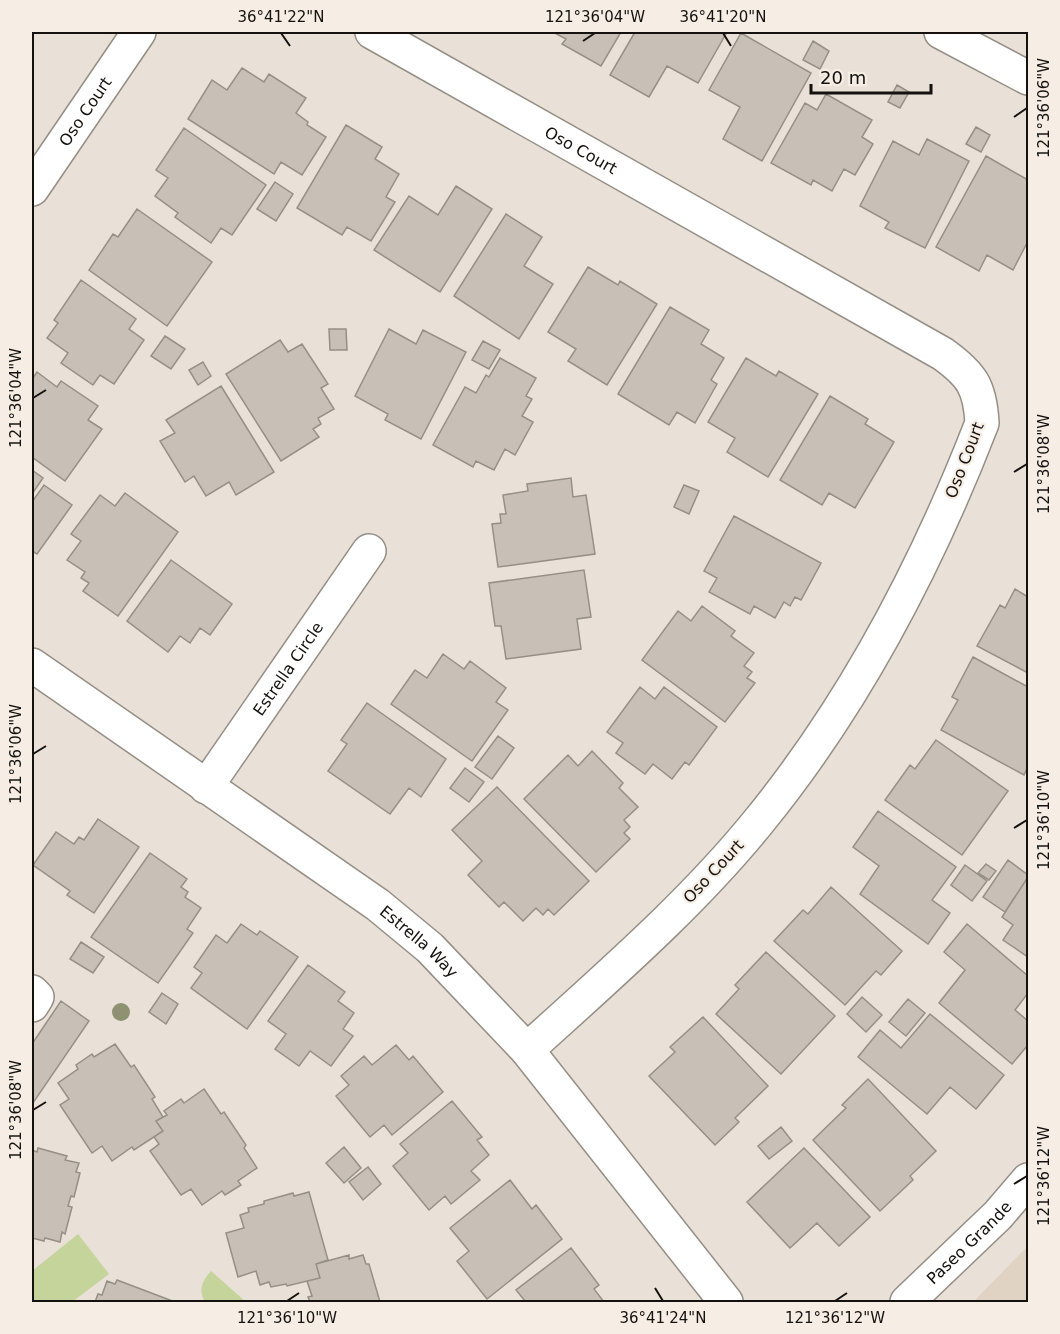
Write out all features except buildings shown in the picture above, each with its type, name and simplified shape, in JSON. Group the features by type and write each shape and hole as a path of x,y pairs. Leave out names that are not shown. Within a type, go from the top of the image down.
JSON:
{"street":[{"name":"Oso Court","path":"32,189 139,32"},
{"name":"Oso Court","path":"372,32 944,354 972,381 981,400 982,423 913,581 888,630 850,694 808,756 759,821 696,891 631,956 527,1050"},
{"path":"941,32 1029,78"},
{"name":"Estrella Circle","path":"206,787 369,551"},
{"name":"Estrella Way","path":"32,665 378,905 430,948 527,1050 726,1302"},
{"path":"32,992 38,997 32,1005"},
{"name":"Paseo Grande","path":"907,1302 990,1222 1029,1180"}],"shaded area":[{"path":"1028,1246 1028,1302 973,1302 1015,1259"}],"green space":[{"path":"78,1234 109,1274 72,1302 32,1302 32,1271"},
{"path":"211,1271 246,1302 205,1302 202,1286"}]}
